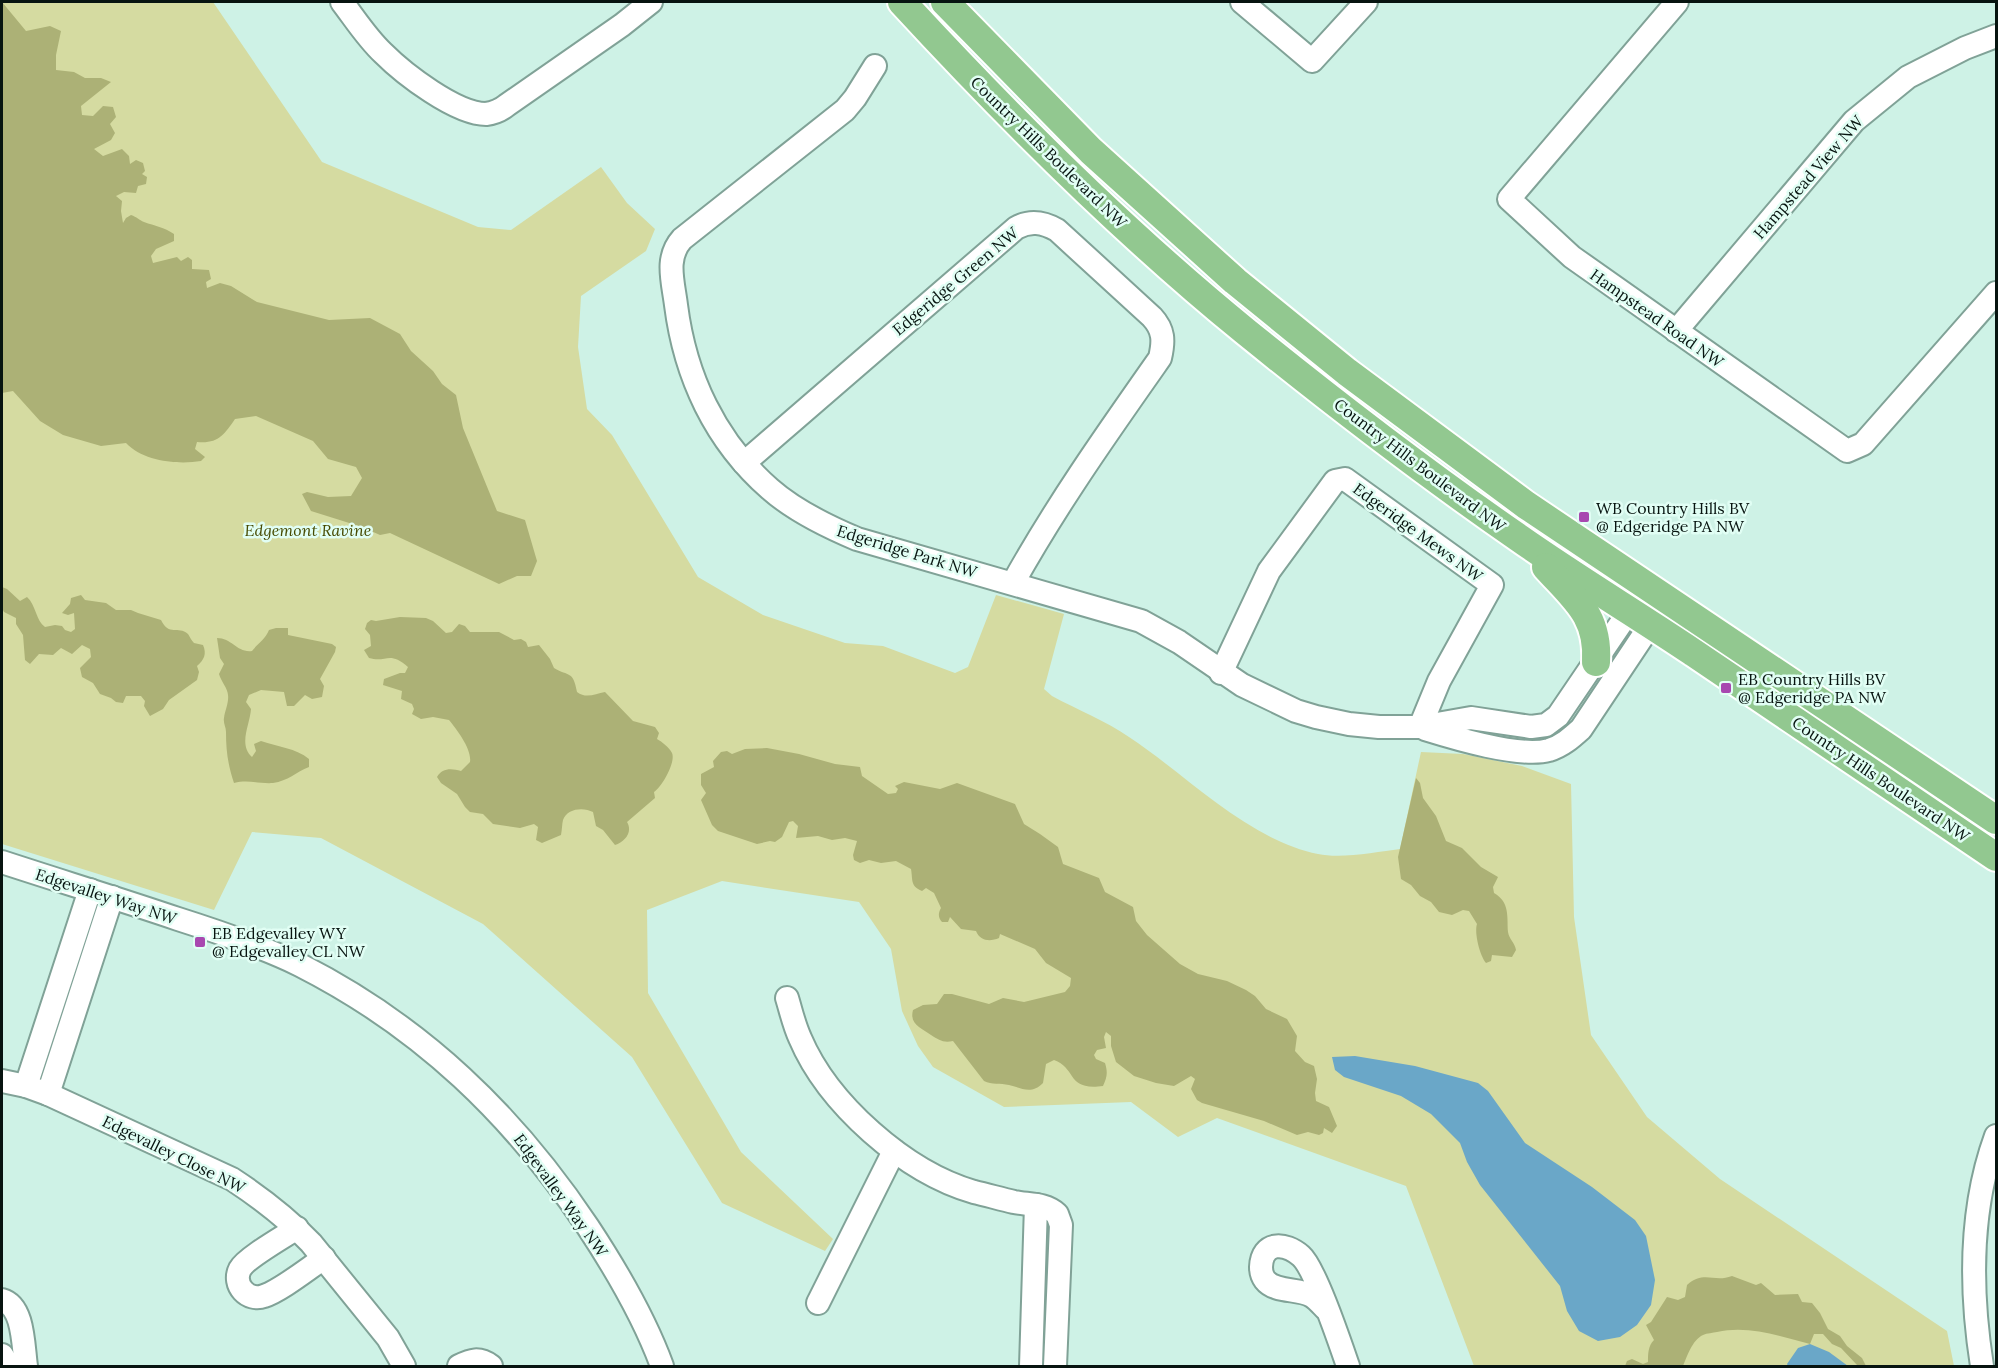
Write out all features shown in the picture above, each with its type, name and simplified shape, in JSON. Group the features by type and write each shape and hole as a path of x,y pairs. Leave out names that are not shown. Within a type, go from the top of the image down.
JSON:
{"main road":[{"name":"Country Hills Boulevard NW","path":"902,2 1028,133 1151,250 1242,328 1322,392 1401,453 1520,539 1996,856"},
{"name":"Country Hills Boulevard NW","path":"945,2 1091,152 1182,235 1275,314 1406,417 1516,498 1996,820"},
{"path":"1520,539 1568,591 1591,622 1596,635 1596,662"}],"street":[{"path":"342,2 381,51 402,71 450,102 486,114 500,110 622,25 651,2"},
{"path":"1242,2 1312,61 1366,2"},
{"name":"Hampstead Road NW","path":"1677,2 1509,199 1572,257 1847,451 1863,444 1996,293"},
{"name":"Hampstead View NW","path":"1676,331 1854,121 1908,78 1965,48 1996,36"},
{"name":"Edgeridge Park NW","path":"875,66 845,110 682,239 672,254 683,347 696,387 717,428 744,463 770,489 794,507 825,525 857,539 1141,621 1179,642 1221,673 1272,700 1296,711 1349,724 1420,727 1471,718 1531,727 1546,725 1563,711 1596,662 1640,617 1658,594"},
{"name":"Edgeridge Green NW","path":"744,463 1016,228 1032,222 1050,226 1152,317 1162,330 1162,347 1160,358 1074,481 1013,583"},
{"name":"Edgeridge Mews NW","path":"1221,673 1269,571 1335,481 1345,479 1492,585 1439,681 1420,727"},
{"name":"Edgeridge Park NW","path":"1420,727 1468,742 1533,752 1558,746 1581,729 1640,617"},
{"name":"Edgevalley Way NW","path":"2,862 222,933 300,965 384,1014 438,1056 480,1093 531,1149 609,1259 635,1306 662,1366"},
{"path":"26,1086 90,890"},
{"path":"48,1094 112,897"},
{"path":"787,999 800,1038 816,1069 849,1111 894,1151 947,1181 971,1191 1051,1209 1060,1219 1055,1366"},
{"name":"Edgevalley Close NW","path":"2,1081 48,1094 232,1179 258,1196 297,1228 324,1258 388,1338 404,1366"},
{"path":"1982,1366 1974,1300 1975,1240 1980,1197 1996,1136"},
{"path":"818,1303 894,1151"},
{"path":"1031,1366 1036,1205"},
{"path":"297,1228 242,1266 238,1277 241,1289 250,1296 263,1297 324,1258"},
{"path":"2,1300 12,1304 18,1314 26,1366"},
{"path":"1326,1309 1348,1366"},
{"path":"1032,1334 1056,1335"},
{"path":"2,1355 9,1366"},
{"path":"459,1366 476,1360 490,1366"}],"green space":[{"name":"Edgemont Ravine","path":"2,2 213,2 322,162 478,227 511,230 601,167 627,203 655,229 646,251 581,296 578,347 587,409 612,435 698,577 763,615 845,643 883,646 955,673 968,667 996,595 1064,614 1044,689 1052,696 1120,731 1243,821 1292,847 1318,854 1348,855 1400,849 1421,752 1463,754 1522,766 1571,784 1574,917 1591,1035 1647,1117 1720,1179 1947,1331 1954,1366 1474,1366 1406,1186 1217,1118 1178,1137 1131,1102 1004,1107 933,1067 918,1046 902,1011 891,949 859,902 722,881 647,910 648,993 741,1152 833,1239 825,1251 722,1203 632,1057 483,924 321,838 252,832 214,910 2,844"},
{"path":"2,2 26,31 50,26 61,31 56,55 56,70 74,72 85,78 101,78 111,82 81,106 82,115 93,116 103,106 113,107 116,117 110,124 115,133 111,140 94,149 103,156 122,149 129,156 130,164 136,160 143,163 145,171 142,174 147,177 146,184 138,186 136,193 124,192 116,196 122,201 123,223 131,215 174,234 174,241 156,249 151,256 153,263 177,257 181,261 188,257 192,260 192,269 209,270 211,279 206,282 207,288 220,283 231,286 257,302 329,320 370,318 400,334 411,351 433,371 442,384 456,395 463,428 497,511 525,520 537,561 531,576 517,576 499,584 390,533 380,535 311,511 302,494 307,492 328,497 351,496 362,478 356,467 328,459 313,441 256,416 235,419 220,437 210,442 197,442 195,449 205,457 201,461 171,462 151,458 126,443 101,446 63,435 40,421 13,391 2,393"},
{"path":"2,587 20,601 27,597 45,627 62,626 71,632 75,629 74,613 68,615 62,613 70,604 71,598 81,595 85,600 106,603 116,610 131,610 161,620 170,630 181,630 188,634 194,643 203,645 205,654 197,666 199,672 197,680 169,700 163,709 150,716 141,696 126,696 123,703 116,702 100,694 93,683 82,677 80,668 91,657 90,649 82,645 72,654 61,648 53,655 39,654 30,664 25,660 23,635 16,624 16,618 4,612 2,608"},
{"path":"400,617 426,618 446,633 452,632 459,624 465,626 470,632 499,632 514,640 521,639 528,647 539,645 554,668 572,677 577,692 587,696 605,692 633,721 655,727 659,733 657,739 672,753 672,762 664,780 654,792 655,798 627,822 628,833 622,842 615,845 603,830 596,826 593,812 585,809 568,813 563,820 561,835 542,843 536,840 538,827 534,824 520,828 493,824 483,814 470,812 457,794 441,783 437,777 441,772 454,769 461,771 470,762 469,751 460,734 449,720 433,717 421,719 412,714 414,709 412,704 401,699 402,691 383,685 384,679 405,673 408,667 392,658 369,658 364,650 371,646 370,635 365,629 367,623 371,620"},
{"path":"288,628 288,635 332,644 336,647 335,652 320,679 324,686 322,697 312,699 305,695 294,706 287,706 284,692 261,690 249,695 246,702 251,709 246,746 252,757 256,751 254,744 261,741 293,750 309,759 309,767 278,782 234,783 228,758 224,722 228,695 219,674 224,664 220,658 217,638 227,640 242,650 252,651 269,630"},
{"path":"767,748 835,764 860,767 862,776 888,794 896,793 898,789 895,786 904,782 940,789 957,783 1015,804 1024,824 1058,847 1063,864 1099,878 1105,892 1133,907 1136,921 1147,935 1180,964 1198,974 1227,981 1246,990 1255,996 1266,1009 1287,1019 1297,1036 1295,1051 1305,1062 1314,1066 1317,1079 1316,1101 1329,1107 1337,1126 1332,1133 1324,1128 1323,1133 1319,1135 1308,1132 1297,1135 1264,1121 1202,1103 1197,1100 1191,1089 1195,1079 1191,1076 1174,1086 1134,1076 1116,1062 1111,1046 1111,1036 1106,1032 1104,1037 1106,1048 1097,1050 1094,1055 1096,1059 1105,1063 1107,1075 1103,1086 1091,1087 1077,1082 1066,1068 1054,1060 1046,1064 1043,1083 1034,1089 1026,1090 984,1081 953,1041 939,1040 917,1026 912,1015 913,1010 923,1005 937,1004 944,994 989,1004 1003,998 1024,1002 1065,992 1070,986 1071,978 1046,963 1035,949 1000,934 996,939 983,939 976,931 961,929 950,917 948,922 942,922 939,915 941,908 934,893 926,888 922,891 916,887 911,869 896,861 881,863 869,860 860,863 854,860 857,841 845,838 832,840 818,836 796,838 798,826 793,821 789,822 782,837 775,842 757,844 718,831 712,825 701,800 706,793 701,785 701,774 714,767 713,761 721,752 727,751 732,754 745,749"},
{"path":"1416,778 1420,783 1423,798 1436,816 1446,841 1462,848 1481,867 1498,877 1493,887 1494,893 1503,901 1507,910 1508,932 1516,950 1512,957 1492,955 1491,961 1486,963 1478,944 1477,924 1469,911 1463,910 1452,915 1439,912 1431,902 1420,896 1411,885 1401,879 1398,857"},
{"path":"1732,1276 1756,1285 1761,1283 1775,1295 1798,1294 1802,1302 1812,1303 1828,1329 1840,1336 1847,1346 1862,1358 1866,1366 1857,1365 1823,1334 1814,1334 1810,1344 1764,1332 1729,1330 1708,1333 1699,1337 1690,1349 1683,1366 1625,1366 1627,1361 1632,1359 1643,1364 1648,1362 1649,1347 1654,1340 1646,1325 1651,1322 1667,1297 1678,1300 1685,1297 1687,1285 1699,1278"}],"water":[{"path":"1355,1056 1415,1066 1478,1083 1488,1091 1525,1143 1592,1187 1635,1220 1646,1236 1655,1280 1651,1305 1637,1325 1620,1337 1598,1341 1579,1331 1567,1311 1560,1286 1480,1185 1467,1162 1460,1143 1431,1114 1401,1096 1344,1077 1335,1070 1332,1057"},
{"path":"1810,1344 1829,1352 1848,1366 1788,1366 1787,1364 1798,1348"}],"place":[{"name":"WB Country Hills BV @ Edgeridge PA NW","path":"1584,517"},
{"name":"EB Country Hills BV @ Edgeridge PA NW","path":"1726,688"},
{"name":"EB Edgevalley WY @ Edgevalley CL NW","path":"200,942"}]}
